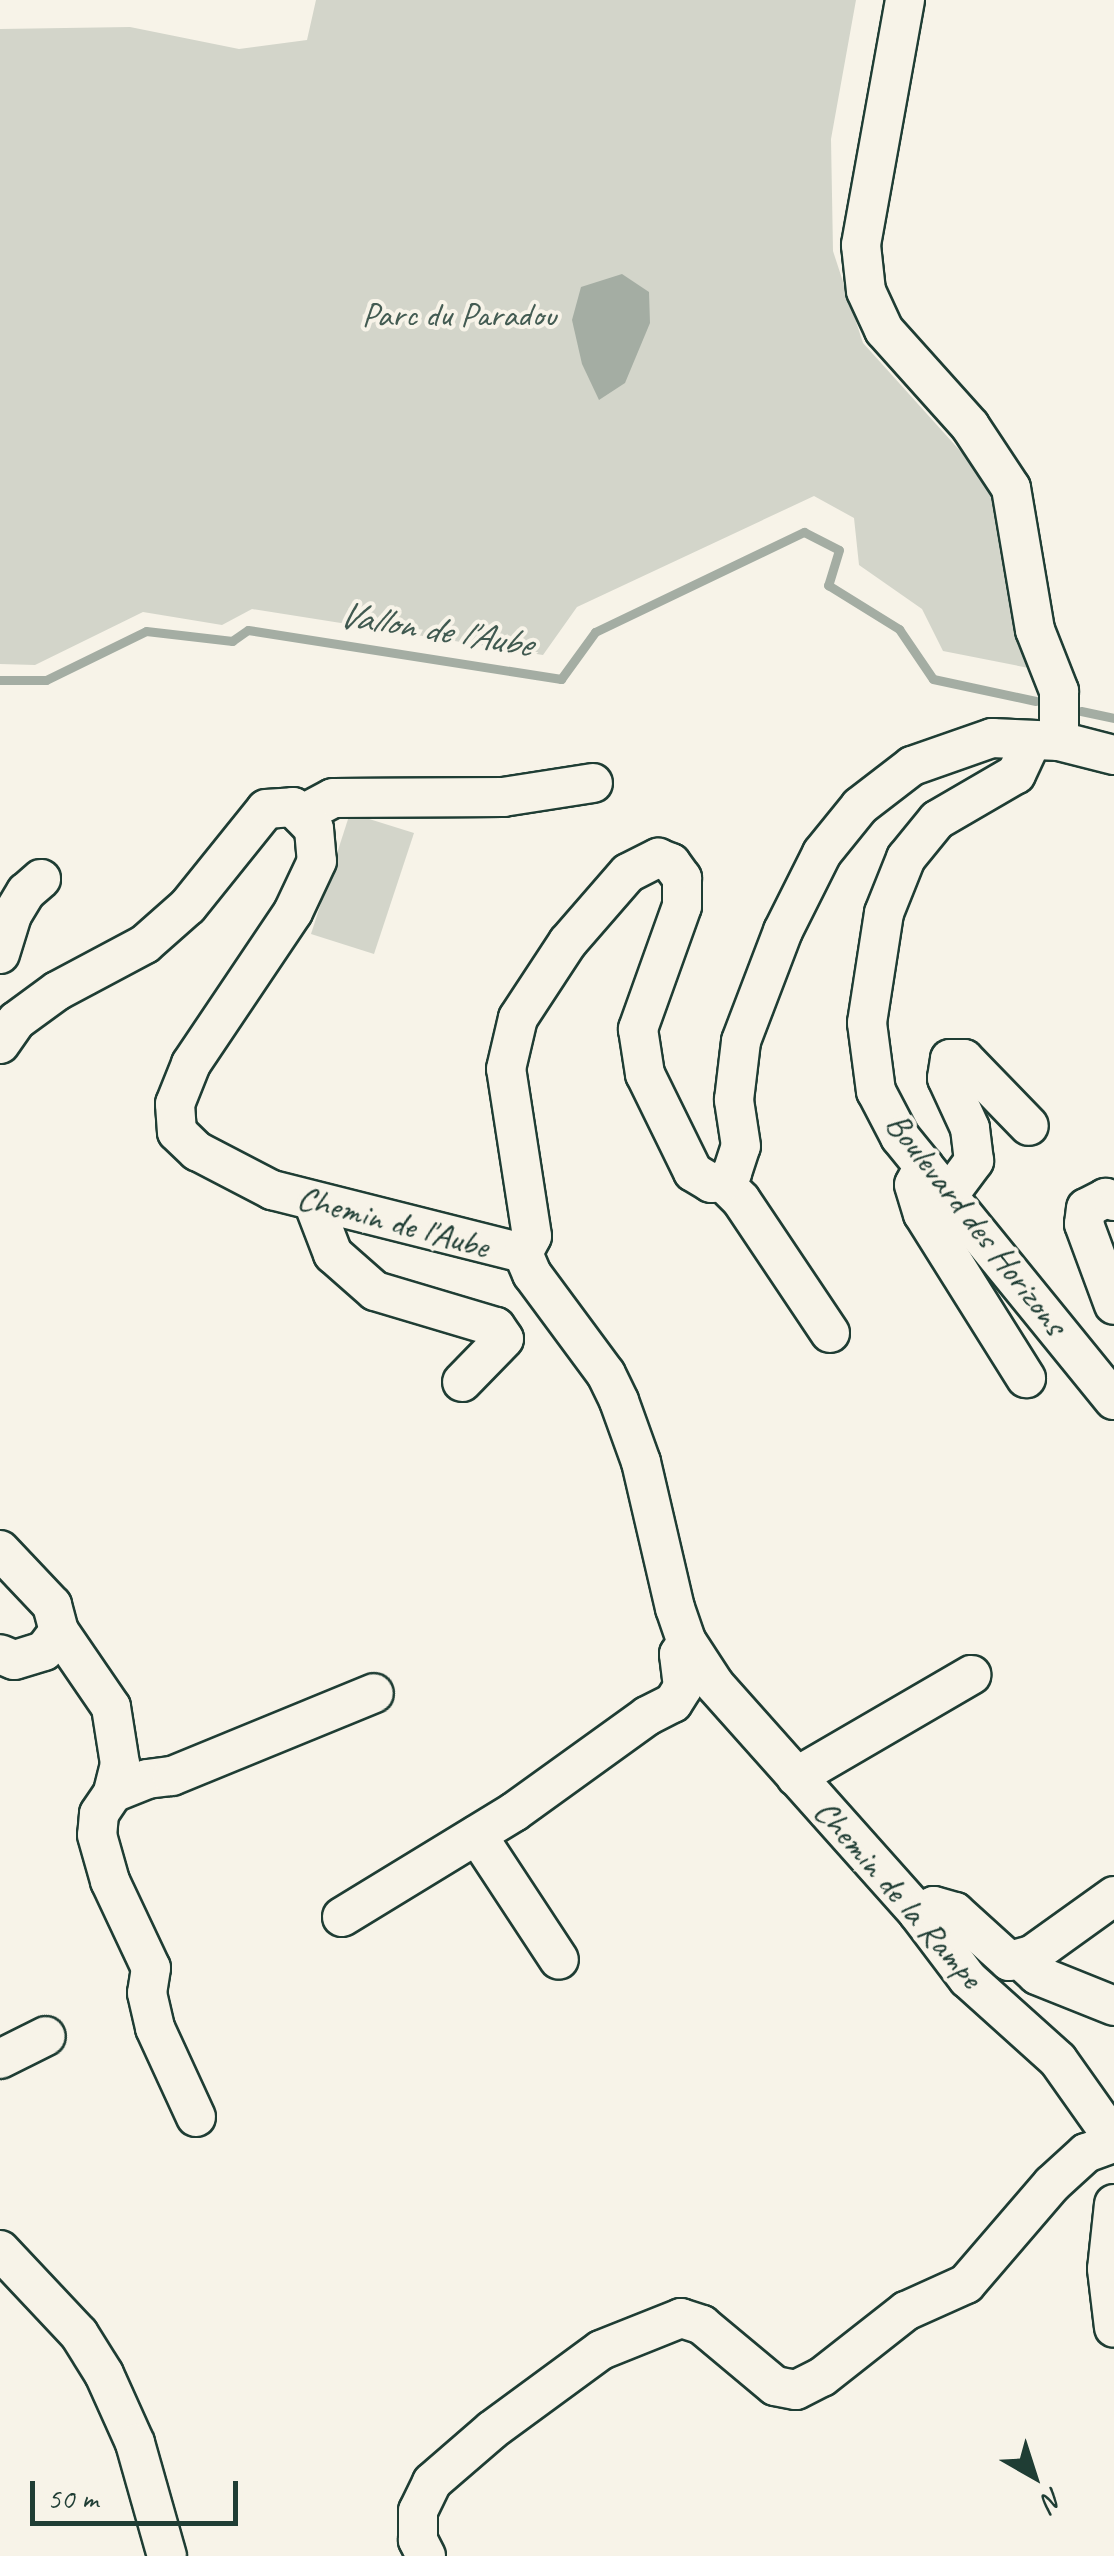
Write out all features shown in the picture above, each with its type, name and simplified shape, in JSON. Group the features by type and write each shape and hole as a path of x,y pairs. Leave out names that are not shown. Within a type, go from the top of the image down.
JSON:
{"street":[{"path":"905,0 861,245 866,291 884,330 970,426 1011,488 1034,630 1058,691 1046,740"},
{"path":"830,1333 752,1215 723,1182 732,1174 741,1146 734,1100 741,1041 783,932 822,853 860,806 912,766 992,738 1046,740 1114,755"},
{"name":"Boulevard des Horizons","path":"1046,740 1016,774 937,820 906,858 884,912 868,1023 876,1091 900,1138 1114,1400"},
{"path":"5,1024 57,990 145,944 188,906 266,808 294,807 301,815 333,798 503,797 593,783"},
{"name":"Chemin de l'Aube","path":"301,815 314,829 316,861 293,912 191,1064 176,1104 177,1132 197,1151 272,1190 523,1253 532,1236 506,1069 518,1018 568,942 628,873 658,858 671,863 682,878 682,906 638,1028 645,1074 693,1172 711,1183 723,1182"},
{"path":"0,954 12,915 26,892 41,879"},
{"path":"948,1196 974,1161 970,1128 946,1078 950,1059 964,1059 1029,1126"},
{"path":"924,1166 914,1185 923,1214 1026,1378"},
{"path":"1114,1201 1106,1198 1086,1208 1084,1224 1114,1305"},
{"path":"313,1202 332,1254 375,1291 496,1327 504,1339 462,1382"},
{"name":"Chemin de la Rampe","path":"523,1253 532,1274 606,1374 619,1401 642,1462 687,1642 715,1685 918,1913 968,1979 1058,2060 1114,2137"},
{"path":"0,1550 52,1605 59,1631 111,1707 120,1764 113,1793 99,1814 97,1834 110,1881 151,1968 147,1993 156,2028 196,2117"},
{"path":"0,1654 14,1660 44,1650 59,1631"},
{"name":"Chemin de la Rampe","path":"342,1917 477,1835 647,1716 673,1702 682,1687 679,1654 687,1642"},
{"path":"796,1777 970,1674"},
{"path":"113,1793 147,1779 172,1776 374,1693"},
{"path":"477,1835 559,1960"},
{"path":"918,1913 934,1906 955,1912 1009,1961 1032,1955 1114,1896"},
{"path":"1020,1958 1037,1975 1114,2006"},
{"path":"0,2060 46,2036"},
{"path":"426,2556 418,2540 418,2511 432,2482 492,2430 601,2350 680,2318 702,2325 775,2386 796,2390 822,2377 906,2311 966,2284 1052,2184 1086,2153 1114,2137"},
{"path":"1113,2212 1107,2295 1114,2328"},
{"path":"0,2250 80,2334 104,2374 135,2443 168,2556"}],"green space":[{"name":"Parc du Paradou","path":"316,0 856,0 831,139 833,251 863,343 990,484 1034,669 943,651 922,609 859,565 854,518 814,496 577,607 543,655 252,609 222,625 143,612 35,665 0,664 0,29 130,27 239,49 307,40"},
{"path":"350,813 414,833 374,954 311,934"}],"shaded area":[{"path":"622,274 649,292 650,323 625,383 599,400 582,364 572,320 581,287"}],"waterway":[{"name":"Vallon de l'Aube","path":"0,680 46,680 146,631 232,641 248,630 561,679 595,632 804,532 839,550 828,585 899,629 933,679 1036,701"},
{"path":"1081,711 1114,718"}]}
